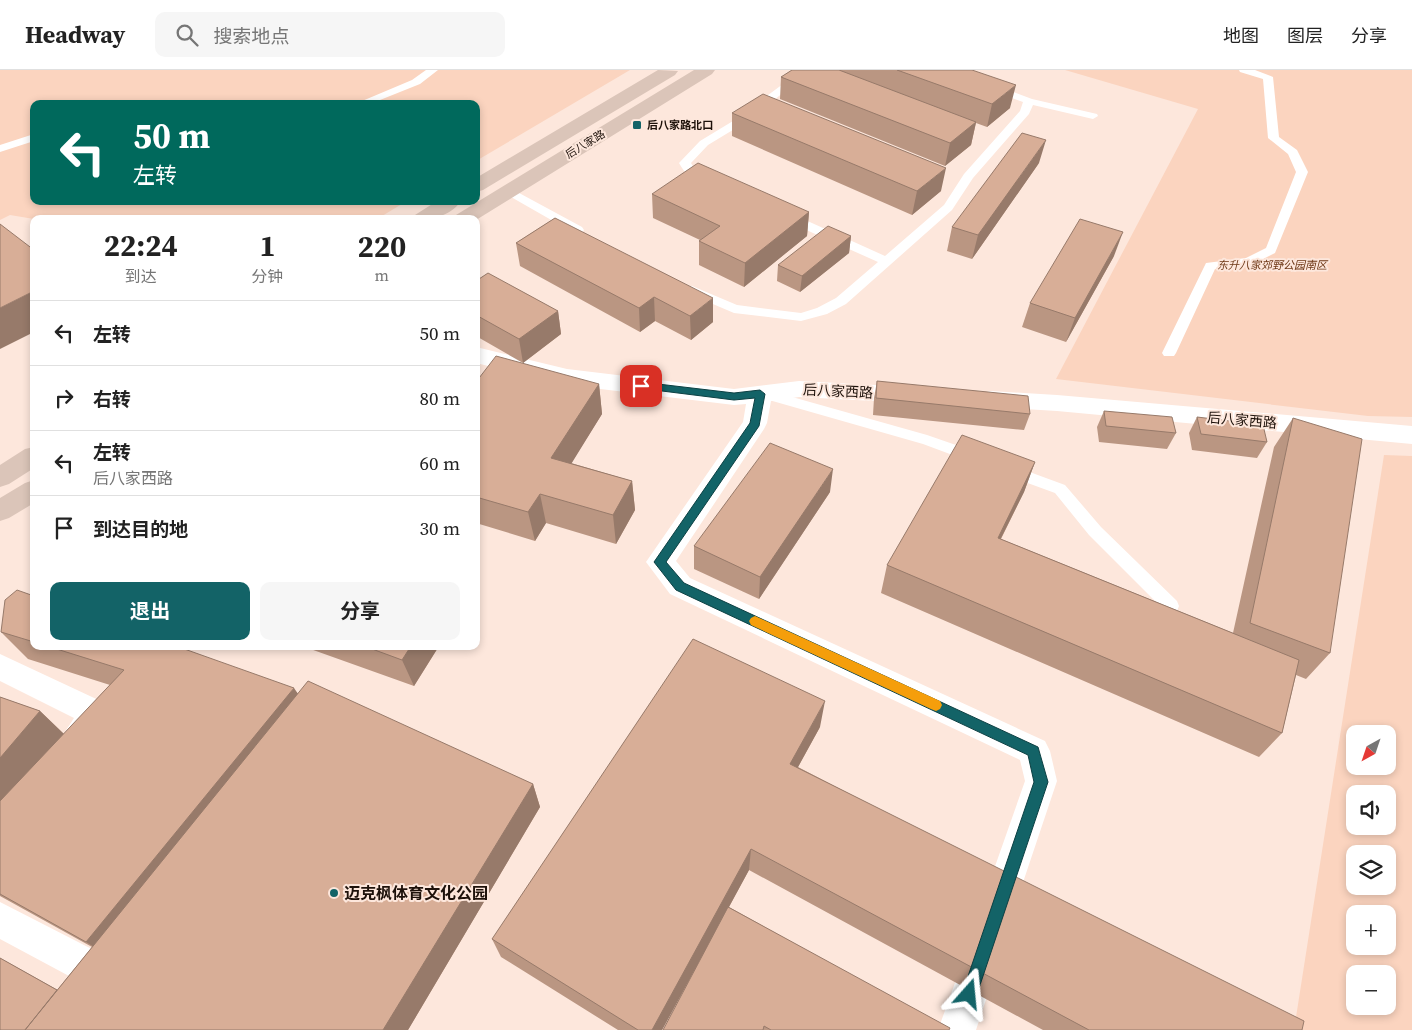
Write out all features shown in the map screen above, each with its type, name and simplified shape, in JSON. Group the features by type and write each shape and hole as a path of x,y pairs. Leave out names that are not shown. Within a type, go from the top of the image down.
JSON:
{"main road":[{"name":"后八家路","path":"480,184 670,70"},
{"name":"后八家路","path":"469,215 706,70"},
{"path":"428,215 445,205"},
{"path":"0,477 30,458"},
{"path":"0,511 30,492"}],"street":[{"name":"后八家西路","path":"480,356 567,377 734,397 799,389 938,396"},
{"path":"760,394 756,423 660,562 680,586 1034,751 1041,782 957,1030"},
{"name":"后八家西路","path":"968,398 1058,403 1412,435"},
{"path":"0,667 96,714 60,760"},
{"path":"0,920 110,978"}],"lane":[{"path":"370,100 416,82 433,70"},
{"path":"716,185 691,174 685,163 704,143 737,123 808,70"},
{"path":"1169,353 1210,266 1249,261 1271,250 1302,172 1293,152 1274,138 1268,77 1244,70"},
{"path":"981,84 1029,100 1093,116"},
{"path":"680,285 734,309 801,316 822,312 841,302 948,207 968,176 1025,112 1029,100"},
{"path":"0,149 30,138"},
{"path":"508,191 593,238"},
{"path":"774,211 886,261"},
{"path":"760,394 926,440 1060,489 1095,531 1171,606"}],"green space":[{"path":"0,70 630,70 480,159 480,100 30,100 30,205 400,205 384,215 30,215 30,218 10,215 0,220"},
{"name":"东升八家郊野公园南区","path":"1065,70 1412,70 1412,417 1368,416 1056,379 1198,109"},
{"path":"1384,455 1412,456 1412,1030 1294,1030"}],"building":[{"path":"792,70 839,70 976,122 950,143 781,77"},
{"path":"897,70 972,70 1016,85 992,104"},
{"path":"763,94 946,168 917,191 732,113"},
{"path":"1022,133 1046,140 978,235 952,227"},
{"path":"698,163 809,212 745,263 699,241 720,226 652,194"},
{"path":"555,218 713,298 690,316 654,297 639,308 516,243"},
{"path":"1080,219 1123,232 1075,318 1030,303"},
{"path":"0,224 30,247 30,293 0,308"},
{"path":"828,226 851,236 802,276 778,265"},
{"path":"488,273 558,311 519,339 480,317 480,278"},
{"path":"496,356 599,384 551,458 632,481 613,515 540,494 528,512 480,498 480,377"},
{"path":"877,381 1028,396 1030,414 876,398"},
{"path":"1104,411 1172,417 1176,433 1106,426"},
{"path":"1197,417 1263,425 1267,442 1201,434"},
{"path":"1293,418 1362,439 1330,653 1250,623"},
{"path":"962,435 1035,462 998,538 1299,660 1282,733 887,565"},
{"path":"770,443 833,469 760,577 694,546"},
{"path":"17,590 30,595 30,641 1,632 5,600"},
{"path":"693,639 825,701 790,764 1304,1021 1302,1030 1089,1030 751,849 652,1030 638,1030 492,939"},
{"path":"60,650 187,650 294,688 86,942 0,894 0,801 124,670"},
{"path":"375,650 408,650 402,660"},
{"name":"迈克枫体育文化公园","path":"308,681 533,784 383,1030 25,1030"},
{"path":"0,697 40,711 0,758"},
{"path":"728,907 950,1028 949,1030 771,1030 764,1026 763,1030 663,1030"},
{"path":"0,958 57,990 25,1030 0,1030"}],"slow traffic":[{"path":"755,621 936,705"}],"place":[{"name":"后八家路北口","path":"637,125"},
{"name":"迈克枫体育文化公园","path":"334,893"}],"route":[{"path":"641,386 734,397 760,394 756,423 660,562 680,586 1034,751 1041,782 969,994"}]}
